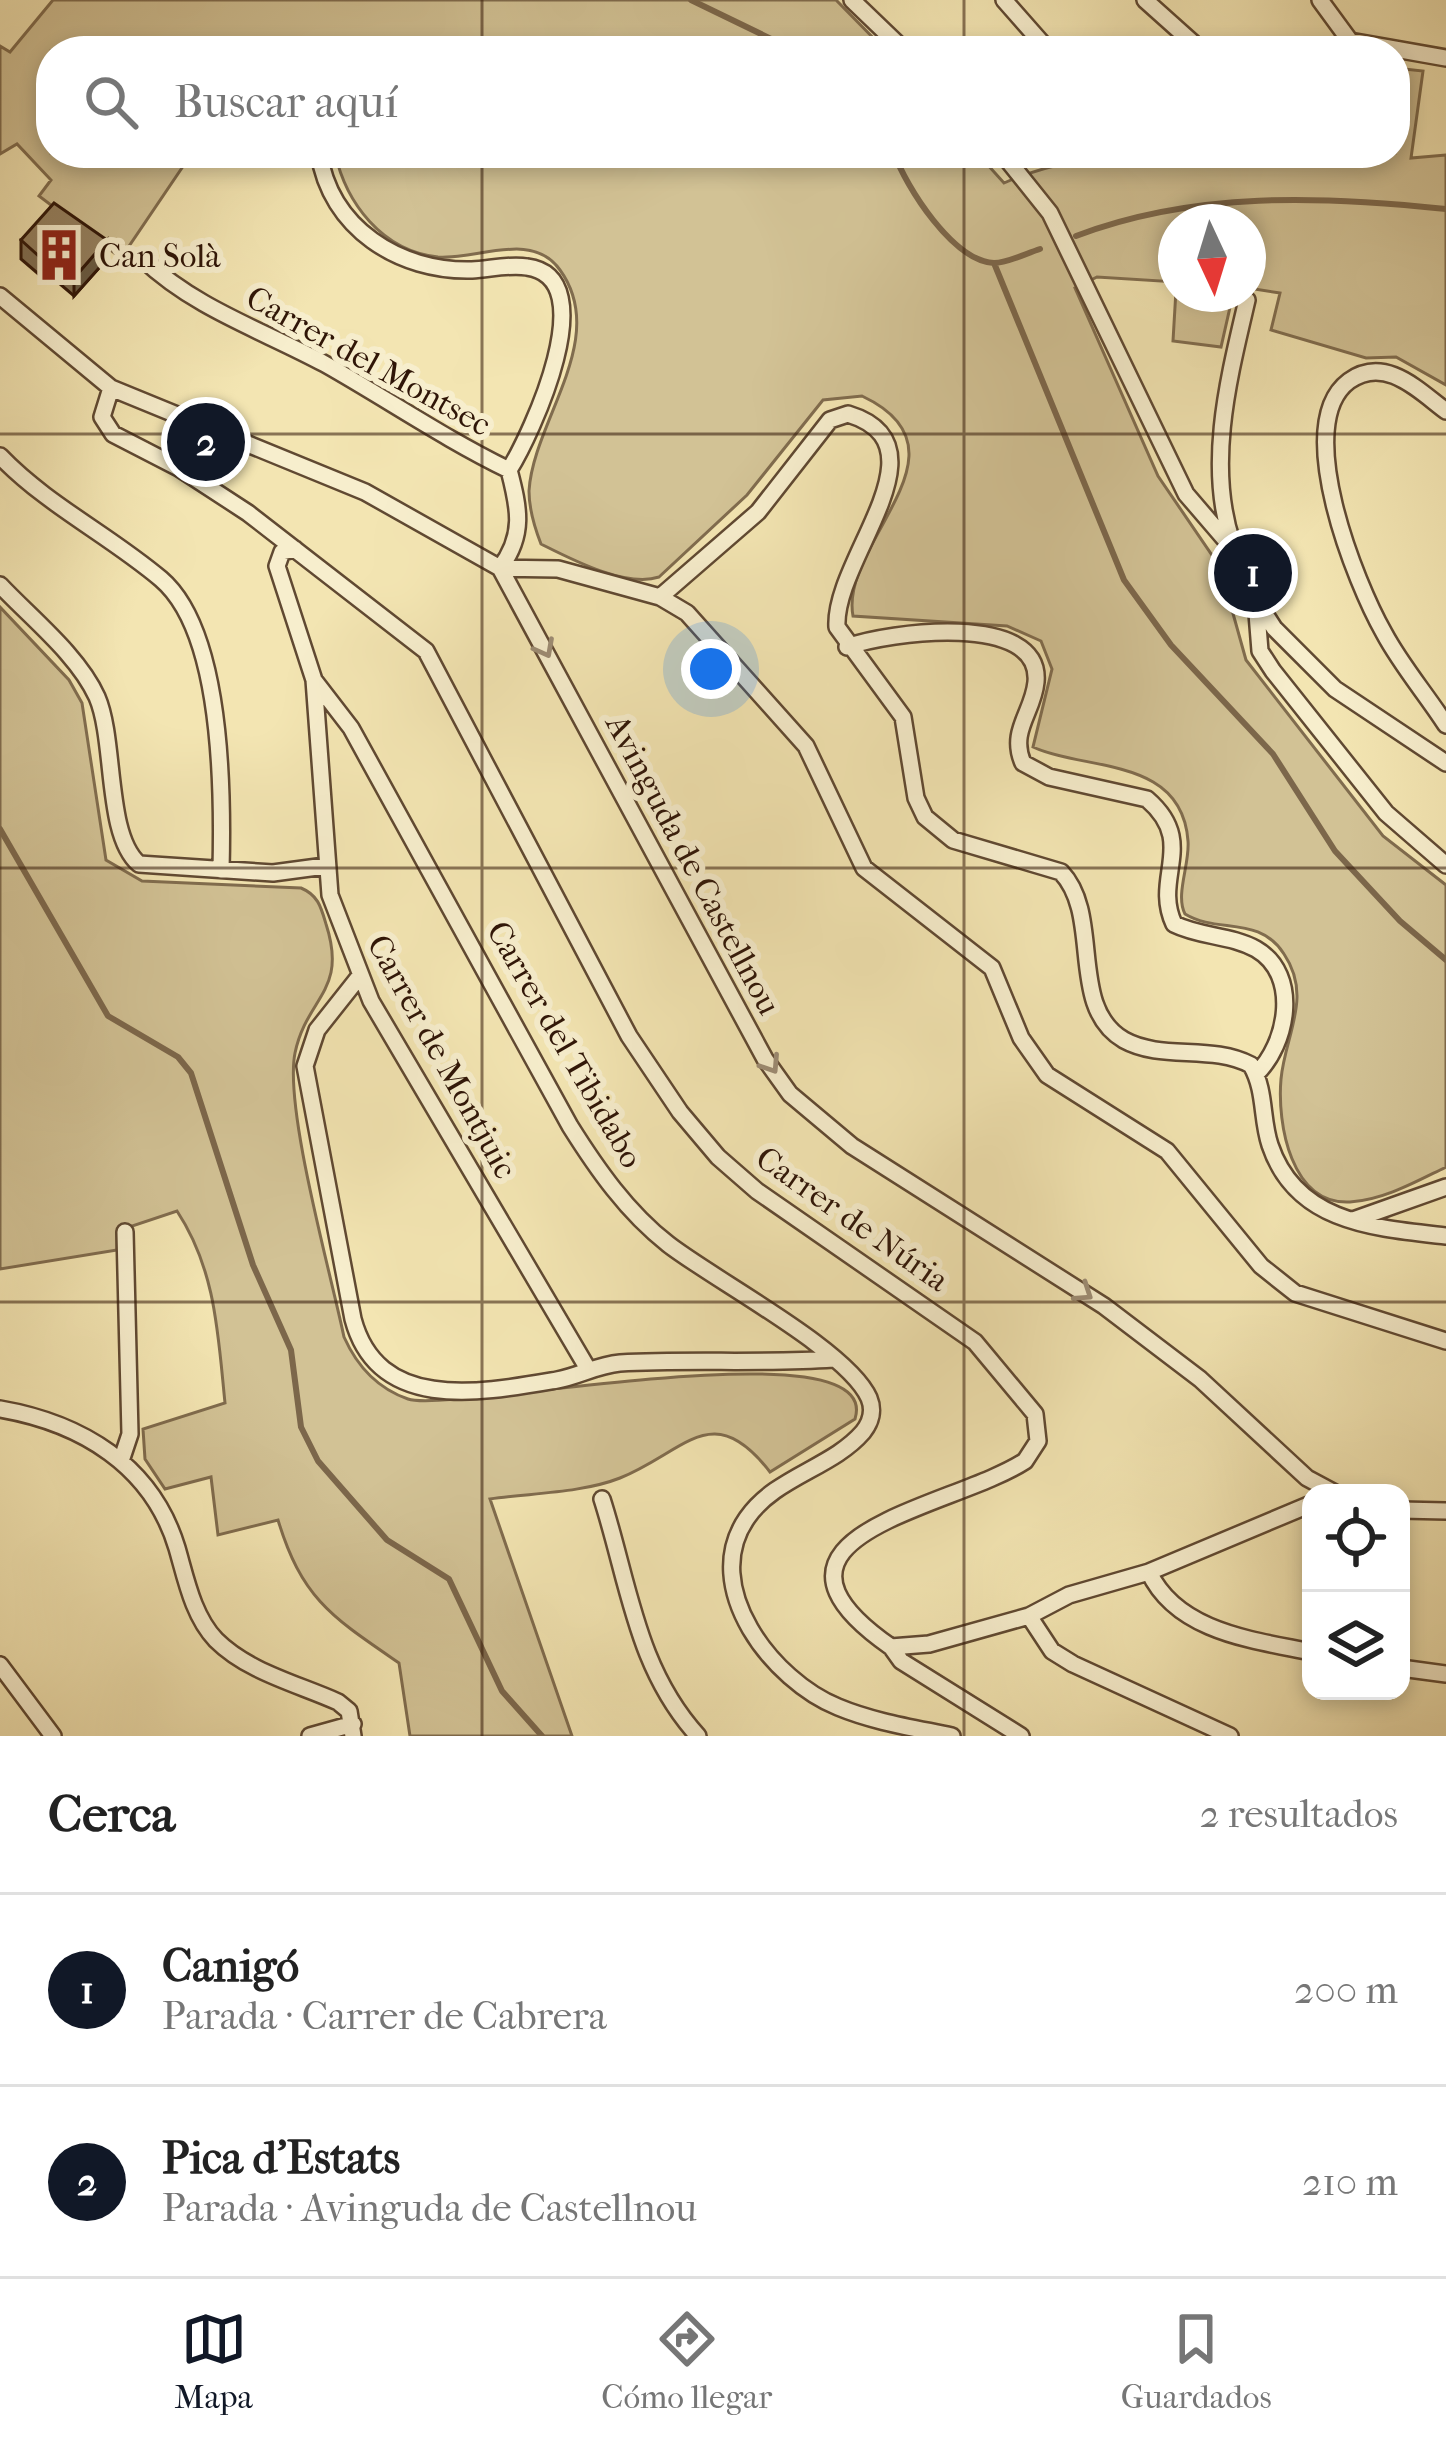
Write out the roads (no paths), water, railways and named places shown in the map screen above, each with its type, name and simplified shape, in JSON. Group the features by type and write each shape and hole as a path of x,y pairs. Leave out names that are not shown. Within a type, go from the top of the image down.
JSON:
{"street":[{"path":"852,0 889,36"},
{"path":"1004,0 1036,36"},
{"path":"1145,0 1185,36"},
{"path":"1320,0 1346,36"},
{"path":"1410,52 1446,58"},
{"path":"322,168 327,188 342,212 388,254 447,268 530,267 556,286 562,305 553,371 535,425 509,470 520,526 516,547 500,568"},
{"path":"1018,168 1065,240 1186,494 1235,550"},
{"name":"Carrer del Montsec","path":"143,259 188,298 326,365 453,443 509,470"},
{"name":"Avinguda de Castellnou","path":"0,296 111,388 364,492 481,553 500,568 765,1059 790,1094 852,1146 1104,1306 1200,1379 1318,1484"},
{"path":"1244,312 1231,368 1222,448 1223,507 1256,601 1302,659 1335,689 1446,763"},
{"path":"1446,411 1394,374 1380,372 1351,380 1328,414 1326,466 1373,611 1446,724"},
{"name":"Carrer de Núria","path":"111,388 102,417 113,434 179,468 296,549 426,651 629,1036 698,1134 757,1191 976,1342 1035,1414 1039,1442 1025,1461 867,1531 837,1555 832,1572 836,1594 891,1647"},
{"path":"660,597 758,512 818,432 838,414 876,428 893,454 886,488 840,588 838,627 848,647 903,717 916,798 925,817 953,840 1049,866 1073,885 1094,996 1111,1030 1134,1044 1235,1057 1256,1074 1268,1139 1289,1185 1328,1215 1446,1236"},
{"path":"0,456 54,502 162,580 192,620 209,691 221,870"},
{"name":"Carrer de Montjuic","path":"296,549 282,552 277,566 314,680 325,866 359,977 588,1369"},
{"path":"500,568 558,569 660,597 714,640 806,746 864,868 992,968 1021,1038 1047,1075 1167,1151 1261,1266 1295,1293 1446,1341"},
{"path":"0,585 94,692 130,857 150,869 298,872 325,866"},
{"path":"1256,601 1260,651 1273,671 1386,813 1446,865"},
{"path":"848,647 885,635 918,634 985,636 1023,644 1030,653 1036,683 1019,728 1023,764 1049,777 1147,799 1168,821 1172,834 1168,902 1174,924 1253,947 1280,978 1283,1028 1270,1061 1256,1074"},
{"name":"Carrer del Tibidabo","path":"314,680 351,728 570,1126 605,1179 668,1244 833,1359 868,1396 870,1419 858,1436 774,1492 746,1518 733,1553 736,1600 767,1651 820,1698 876,1719 952,1736"},
{"path":"359,977 317,1030 305,1066 353,1319 366,1354 392,1379 428,1389 562,1379 616,1363 833,1359"},
{"path":"1351,1220 1446,1187"},
{"path":"122,1461 130,1434 125,1232"},
{"path":"0,1408 75,1429 122,1461 165,1519 197,1611 216,1640 259,1669 338,1702 353,1730 310,1736"},
{"path":"602,1498 645,1654 670,1703 698,1736"},
{"path":"891,1647 928,1643 1029,1616 1069,1595 1149,1571 1302,1508"},
{"path":"1410,1510 1446,1510"},
{"path":"1149,1571 1167,1599 1195,1619 1229,1634 1302,1650"},
{"path":"1029,1616 1052,1651 1073,1664 1230,1736"},
{"path":"891,1647 902,1661 1021,1736"},
{"path":"0,1665 53,1736"},
{"path":"1410,1669 1446,1674"}],"waterway":[{"path":"691,0 765,36"},
{"path":"901,168 933,220 978,259 994,263 1040,249"},
{"path":"1076,236 1121,221 1212,204 1306,200 1446,209"},
{"path":"994,263 1124,580 1171,645 1273,754 1335,851 1400,921 1446,960"},
{"path":"0,829 108,1016 178,1057 191,1073 253,1265 291,1350 301,1427 318,1461 387,1540 449,1579 502,1691 542,1736"}],"place":[{"name":"Can Solà","path":"59,255"},
{"name":"Pica d'Estats","path":"206,442"},
{"name":"Canigó","path":"1253,573"}]}
